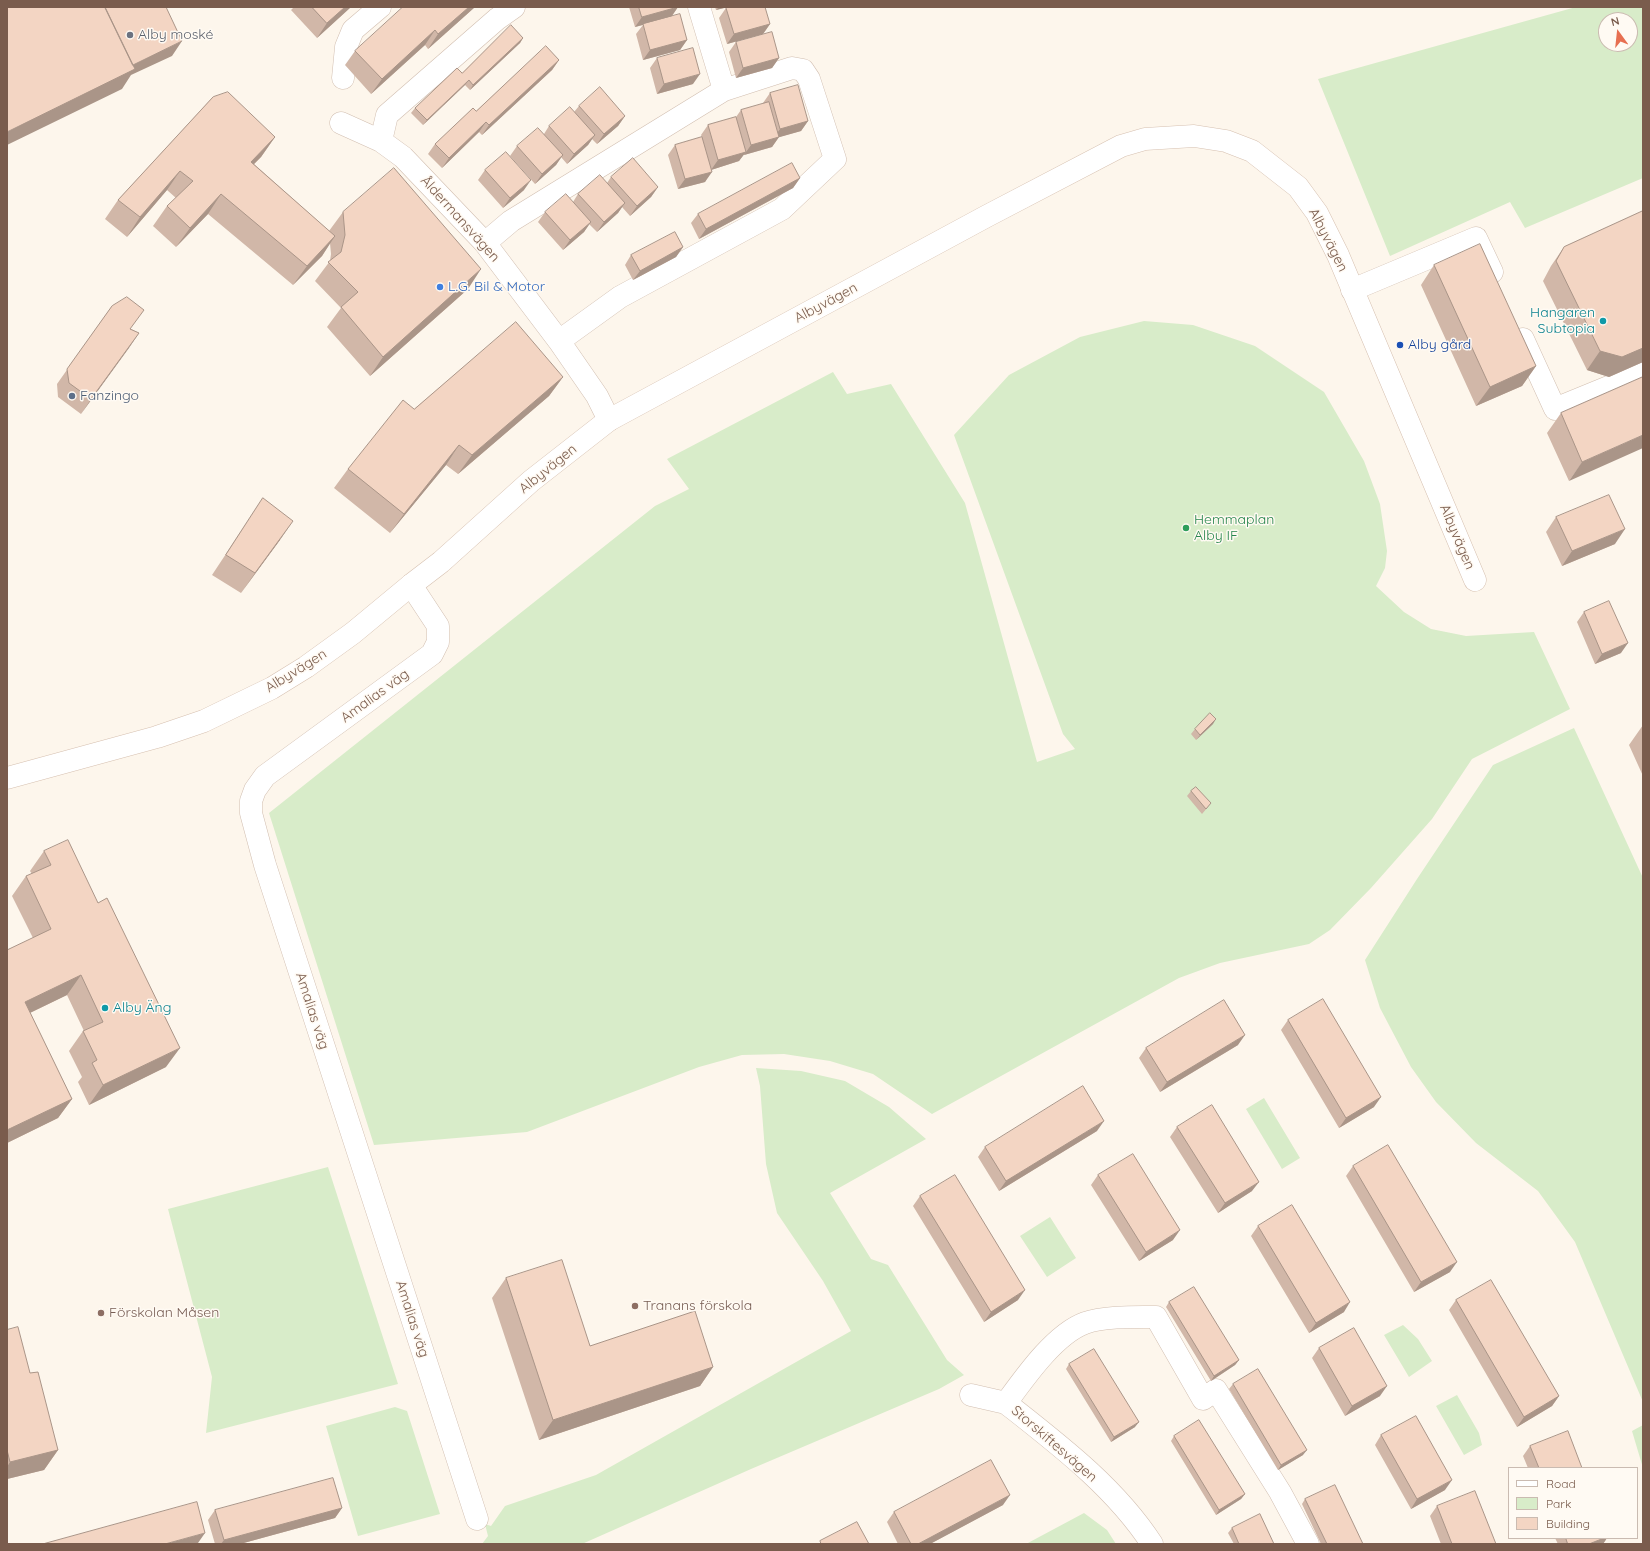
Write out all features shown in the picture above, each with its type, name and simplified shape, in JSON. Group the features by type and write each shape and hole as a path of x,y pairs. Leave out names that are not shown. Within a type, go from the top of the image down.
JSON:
{"street":[{"path":"343,78 346,47 352,30 380,7"},
{"path":"381,141 387,115 497,19 514,7"},
{"path":"700,7 724,90"},
{"path":"485,243 512,220 724,90 792,68 803,70 809,79 835,159 782,209 620,297 559,341"},
{"name":"Åldermansvägen","path":"341,123 381,141 403,157 485,243 559,341 597,396 609,420"},
{"name":"Albyvägen","path":"7,778 157,737 204,721 272,688 306,667 354,633 441,562 531,481 609,420 987,216 1121,146 1145,139 1194,136 1226,141 1252,151 1298,187 1317,213 1352,290 1475,580"},
{"path":"1352,290 1476,238 1499,288"},
{"path":"1516,324 1556,409 1643,373"},
{"name":"Amalias väg","path":"411,585 438,626 438,642 432,654 265,776 255,790 251,813 268,873 477,1519"},
{"name":"Storskiftesvägen","path":"1152,1544 1119,1502 1076,1460 1006,1403 1057,1340 1086,1323 1120,1317 1156,1317 1203,1399 1216,1390 1280,1492 1308,1544"},
{"path":"971,1395 1006,1403"}],"green space":[{"path":"1576,7 1643,7 1643,178 1525,228 1510,202 1390,256 1318,79"},
{"path":"1144,321 1193,325 1255,346 1324,392 1364,461 1380,504 1387,551 1385,568 1376,586 1404,612 1431,629 1466,636 1534,632 1570,709 1472,759 1432,819 1371,888 1330,930 1309,944 1220,963 1179,978 932,1114 873,1074 830,1061 784,1054 742,1055 699,1067 527,1132 374,1145 269,813 655,506 689,489 667,459 833,372 847,394 891,384 965,503 1037,762 1075,749 1063,734 954,435 1009,375 1080,337"},
{"path":"1574,728 1643,878 1643,1402 1575,1242 1538,1191 1476,1143 1436,1102 1411,1067 1380,1008 1365,960 1493,765"},
{"path":"756,1068 801,1071 845,1081 889,1107 926,1139 830,1193 871,1259 888,1265 947,1360 964,1375 939,1389 751,1469 582,1544 482,1544 488,1536 485,1524 491,1526 505,1506 596,1475 851,1331 823,1281 777,1213 766,1164 760,1086"},
{"path":"1264,1098 1300,1158 1282,1169 1246,1109"},
{"path":"328,1167 398,1384 206,1433 212,1377 168,1209"},
{"path":"1050,1217 1076,1258 1047,1277 1020,1236"},
{"path":"1403,1325 1418,1339 1432,1361 1409,1377 1384,1335"},
{"path":"1457,1395 1479,1433 1482,1445 1464,1455 1436,1406"},
{"path":"395,1407 407,1411 440,1514 358,1536 326,1426"},
{"path":"1643,1425 1643,1468 1632,1431"},
{"path":"1084,1513 1107,1530 1116,1544 1026,1544"}],"building":[{"path":"7,7 105,7 135,69 7,132"},
{"path":"105,7 166,7 182,41 133,65"},
{"path":"312,7 345,7 327,23"},
{"path":"403,7 469,7 438,34 435,30 382,79 355,51"},
{"path":"639,7 678,7 642,17"},
{"path":"765,7 770,24 734,34 726,8"},
{"path":"680,14 687,40 650,50 643,24"},
{"path":"511,25 523,38 473,85 469,80 427,120 415,108 457,68 462,73"},
{"path":"772,32 779,58 743,68 736,42"},
{"path":"546,46 559,60 489,125 486,122 449,158 435,144 473,108 476,111"},
{"path":"693,48 700,74 664,84 657,58"},
{"path":"798,85 808,121 780,129 770,93"},
{"path":"600,87 625,116 604,134 579,106"},
{"path":"228,92 275,137 251,162 335,236 307,266 221,194 190,228 167,206 193,181 180,171 140,217 118,200 213,97"},
{"path":"769,102 779,137 751,145 741,110"},
{"path":"570,107 595,135 574,154 549,126"},
{"path":"736,117 746,152 718,160 708,125"},
{"path":"538,128 563,155 542,174 517,146"},
{"path":"702,137 712,172 685,179 675,145"},
{"path":"506,152 531,180 510,198 485,170"},
{"path":"633,158 658,187 637,206 611,177"},
{"path":"792,163 800,178 706,229 698,214"},
{"path":"394,168 481,269 383,357 341,307 358,292 328,262 341,252 345,235 343,212"},
{"path":"600,175 625,203 604,222 578,194"},
{"path":"566,194 591,222 570,240 545,212"},
{"name":"Hangaren Subtopia","path":"1643,211 1643,348 1622,357 1600,351 1556,261 1564,247"},
{"path":"675,232 683,247 640,271 631,255"},
{"path":"1480,244 1536,366 1490,387 1434,265"},
{"path":"127,297 144,310 130,329 139,333 91,399 69,383 67,369 112,306"},
{"path":"516,322 563,377 472,455 459,445 404,514 348,469 403,400 414,409"},
{"path":"1643,377 1643,435 1582,462 1561,413"},
{"path":"1609,495 1625,529 1572,551 1556,517"},
{"path":"263,498 293,521 255,573 226,555"},
{"path":"1609,601 1628,643 1602,654 1584,612"},
{"path":"1210,713 1216,719 1200,735 1195,729"},
{"path":"1196,787 1211,803 1206,809 1191,791"},
{"name":"Alby Äng","path":"68,840 98,903 107,898 180,1048 103,1085 92,1063 97,1060 83,1031 103,1022 81,975 25,1002 72,1099 7,1130 7,950 51,929 26,876 51,865 44,851"},
{"path":"1323,999 1381,1097 1346,1118 1288,1020"},
{"path":"1224,1000 1245,1035 1167,1082 1146,1048"},
{"path":"1083,1086 1104,1121 1006,1181 985,1147"},
{"path":"1212,1105 1259,1182 1225,1203 1177,1127"},
{"path":"1388,1145 1457,1262 1421,1282 1353,1166"},
{"path":"1133,1154 1180,1230 1146,1252 1098,1175"},
{"path":"955,1175 1025,1290 991,1312 920,1196"},
{"path":"1292,1205 1350,1302 1316,1323 1258,1226"},
{"path":"562,1260 590,1346 695,1311 713,1367 553,1420 506,1278"},
{"path":"1491,1280 1559,1396 1524,1417 1456,1300"},
{"path":"1194,1287 1239,1360 1214,1376 1169,1302"},
{"path":"18,1327 30,1373 38,1372 58,1450 10,1462 7,1450 7,1330"},
{"path":"1354,1328 1387,1386 1352,1406 1319,1348"},
{"path":"1094,1349 1139,1422 1114,1437 1069,1364"},
{"path":"1258,1369 1307,1450 1281,1465 1233,1384"},
{"path":"1416,1416 1452,1480 1417,1499 1381,1435"},
{"path":"1199,1420 1245,1494 1219,1510 1174,1436"},
{"path":"1568,1431 1582,1467 1539,1467 1530,1446"},
{"path":"991,1460 1010,1495 918,1544 911,1544 894,1512"},
{"path":"333,1478 342,1508 224,1540 215,1510"},
{"path":"1335,1485 1363,1544 1327,1544 1305,1499"},
{"path":"1475,1491 1496,1544 1452,1544 1437,1506"},
{"path":"197,1502 205,1533 165,1544 43,1544"},
{"path":"1260,1514 1274,1544 1239,1544 1232,1528"},
{"path":"857,1522 869,1544 821,1544 820,1541"},
{"path":"1566,1539 1602,1539 1589,1544 1568,1544"}],"place":[{"name":"Alby moské","path":"130,35"},
{"name":"L.G. Bil & Motor","path":"440,287"},
{"name":"Hangaren Subtopia","path":"1603,321"},
{"name":"Alby gård","path":"1400,345"},
{"name":"Fanzingo","path":"72,396"},
{"name":"Hemmaplan Alby IF","path":"1186,528"},
{"name":"Alby Äng","path":"105,1008"},
{"name":"Tranans förskola","path":"635,1306"},
{"name":"Förskolan Måsen","path":"101,1313"}]}
